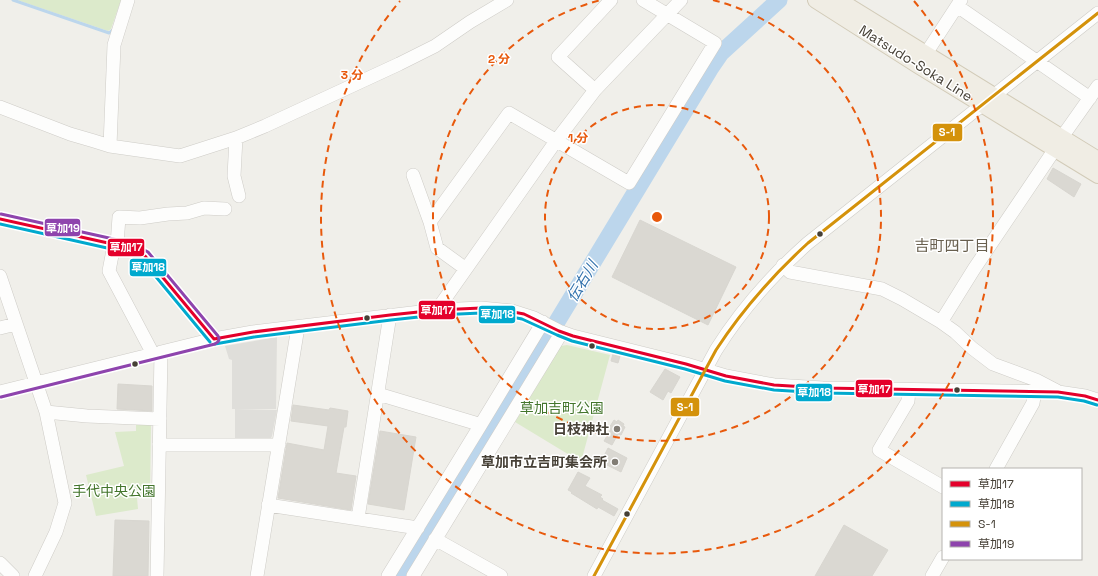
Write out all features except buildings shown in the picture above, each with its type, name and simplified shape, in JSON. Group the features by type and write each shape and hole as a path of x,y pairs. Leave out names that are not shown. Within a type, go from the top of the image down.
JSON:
{"main road":[{"name":"Matsudo-Soka Line","path":"816,0 918,65 988,100 1059,143 1098,160"},
{"name":"Matsudo-Soka Line","path":"838,0 926,55 988,100"},
{"name":"Matsudo-Soka Line","path":"1059,143 1098,175"}],"street":[{"path":"110,146 114,45 128,0"},
{"path":"0,107 70,134 110,146 180,156 236,138 265,126 435,46 470,22 507,0"},
{"path":"595,90 558,57 611,0"},
{"path":"430,222 509,113 629,183 714,44 643,0"},
{"path":"437,310 556,141 595,90 681,0"},
{"path":"926,55 959,3 1090,98"},
{"path":"594,576 705,370 727,333 760,290 783,265 813,238 1098,12"},
{"path":"941,322 974,270 1098,86"},
{"path":"236,138 234,176 239,196"},
{"path":"413,175 430,222 437,248 466,269"},
{"path":"157,576 160,419 157,353 109,271 116,245 120,217 140,218 187,213 204,208 225,209"},
{"path":"0,220 116,245 131,249 145,256 214,339"},
{"path":"783,265 790,272 882,289 941,322 994,364 1036,380 1058,392"},
{"path":"0,276 46,412 65,503 56,532 35,576"},
{"path":"0,392 214,339 253,332 437,310 481,308 497,309 524,314 553,328 705,370 774,385 823,388 1058,392 1085,396 1098,400"},
{"path":"358,518 390,315"},
{"path":"0,328 16,324"},
{"path":"256,576 298,327"},
{"path":"388,576 480,426 553,328"},
{"path":"413,576 553,328"},
{"path":"909,390 908,401 879,450 942,486"},
{"path":"997,468 1034,403 1035,391"},
{"path":"378,394 480,426"},
{"path":"46,412 73,415 160,419"},
{"path":"159,445 279,445"},
{"path":"268,505 418,528"},
{"path":"435,539 501,576"},
{"path":"932,576 942,559"},
{"path":"0,563 13,576"}],"green space":[{"path":"17,0 121,0 111,29 108,31"},
{"name":"草加吉町公園","path":"567,345 610,355 581,462 515,422 561,346"},
{"name":"手代中央公園","path":"136,422 151,423 150,496 137,498 138,509 96,516 86,475 124,466 115,432 136,431"}],"shaded area":[{"path":"277,337 276,409 232,409 232,360 229,359 225,346"},
{"path":"235,409 277,410 271,438 235,438"}],"waterway":[{"path":"13,0 109,33 113,30"},
{"name":"伝右川","path":"403,576 710,69 721,53 779,0"}],"transit line":[{"name":"S-1","path":"594,576 716,350 736,321 770,280 808,243 1098,13"},
{"name":"草加19","path":"1,214 118,240 133,244 148,252 219,339 215,344 1,397"},
{"name":"草加17","path":"0,219 117,245 131,249 145,256 214,339"},
{"name":"草加18","path":"0,224 116,250 142,260 210,342"},
{"name":"草加17","path":"214,339 253,332 437,310 481,308 497,309 524,314 573,336 686,364 726,376 774,385 823,388 1058,392 1085,396 1098,400"},
{"name":"草加18","path":"215,344 254,337 437,315 481,313 496,314 522,319 572,341 685,369 725,381 774,390 823,393 1058,397 1084,401 1097,405"}],"place":[{"name":"日枝神社","path":"617,429"},
{"name":"草加市立吉町集会所","path":"615,462"}],"district":[{"name":"吉町四丁目","path":"952,245"}]}
